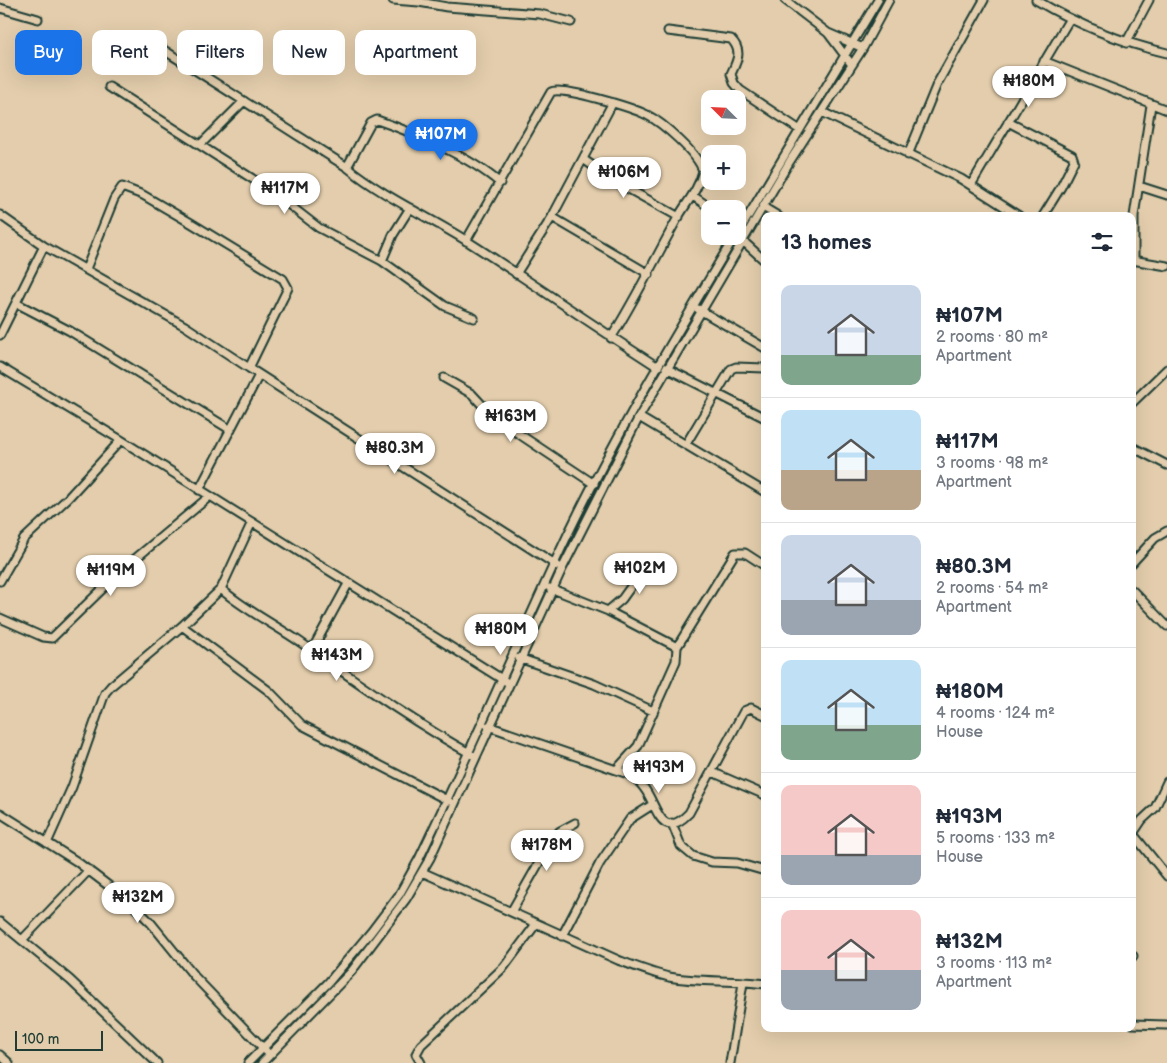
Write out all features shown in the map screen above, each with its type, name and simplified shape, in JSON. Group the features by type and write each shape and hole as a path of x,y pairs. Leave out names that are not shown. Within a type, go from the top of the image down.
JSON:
{"street":[{"path":"393,0 420,1 447,7 540,14 571,22"},
{"path":"786,0 838,41 852,65"},
{"path":"746,217 878,0"},
{"path":"746,236 863,48 889,0"},
{"path":"908,155 937,84 984,0"},
{"path":"1036,0 1069,20 1126,43 1167,53"},
{"path":"1126,43 1149,0"},
{"path":"0,8 38,19"},
{"path":"971,185 1069,20"},
{"path":"668,31 731,39 738,50 738,60 731,74 736,87 800,130"},
{"path":"838,41 858,34"},
{"path":"838,41 863,48"},
{"path":"836,71 838,41"},
{"path":"167,52 347,167 373,188 466,241 656,366 761,416"},
{"path":"1044,61 1167,110"},
{"path":"109,87 201,144 270,190 319,228 382,260 445,306 474,318"},
{"path":"466,241 551,92 562,90 647,115 668,129 700,163 703,171 693,196 678,217 649,274 611,338"},
{"path":"201,144 244,101"},
{"path":"516,274 552,217 612,104"},
{"path":"1135,212 1151,105"},
{"path":"822,112 971,185 1013,212"},
{"path":"347,167 371,124 377,120 403,130 480,168 500,183"},
{"path":"1008,122 1072,155 1074,161 1045,212"},
{"path":"583,159 616,182 678,217"},
{"path":"1139,186 1167,195"},
{"path":"86,270 111,206 121,188 143,196 191,223 287,284 287,292 248,368"},
{"path":"693,196 701,201"},
{"path":"763,207 771,212"},
{"path":"382,260 393,234 410,208"},
{"path":"0,216 44,246 185,326 562,569"},
{"path":"552,217 649,274"},
{"path":"746,244 761,257"},
{"path":"248,1063 328,983 388,910 419,860 554,564 594,484 656,366 731,245"},
{"path":"262,1063 351,972 394,916 422,872 562,569 639,417 665,370 741,245"},
{"path":"0,335 44,246"},
{"path":"1136,261 1167,266"},
{"path":"16,303 70,331 231,430"},
{"path":"693,307 761,346"},
{"path":"0,367 121,440 348,584 509,683"},
{"path":"686,444 731,369 736,367 761,368"},
{"path":"1136,399 1167,369"},
{"path":"199,490 260,375"},
{"path":"444,378 472,394 484,407 516,432 594,484"},
{"path":"639,417 761,490"},
{"path":"0,580 24,539 68,498 121,440"},
{"path":"1136,449 1167,465"},
{"path":"0,618 43,638 52,638 123,569 210,496"},
{"path":"47,843 72,787 105,694 111,686 182,626 221,589 252,522"},
{"path":"1136,559 1155,538 1167,531"},
{"path":"617,769 638,746 676,661 677,647 735,553 744,553 761,564"},
{"path":"608,611 622,599 650,560"},
{"path":"312,650 348,584"},
{"path":"545,586 608,611 677,647"},
{"path":"221,589 236,602 264,618 390,704 476,758"},
{"path":"1136,594 1167,626"},
{"path":"182,626 269,691 302,726 455,804"},
{"path":"514,655 594,684 653,711"},
{"path":"482,724 617,769 633,777 645,788 652,805 662,820 672,823 679,822 689,813 744,711 751,708 761,713"},
{"path":"712,772 761,793"},
{"path":"1136,829 1142,820 1155,808 1167,782"},
{"path":"562,936 600,863 630,820 652,805"},
{"path":"0,813 89,870 130,902 151,922 194,976 269,1055"},
{"path":"511,912 552,840 560,831 575,823"},
{"path":"672,823 681,846 693,856 712,862 737,863 761,871"},
{"path":"1136,838 1167,876"},
{"path":"22,940 89,870"},
{"path":"422,872 618,960 668,977 761,984"},
{"path":"0,922 102,1009 157,1063"},
{"path":"421,1063 416,1054 421,1044 504,967 536,924"},
{"path":"730,1063 743,983"},
{"path":"1136,1024 1167,1025"}]}
